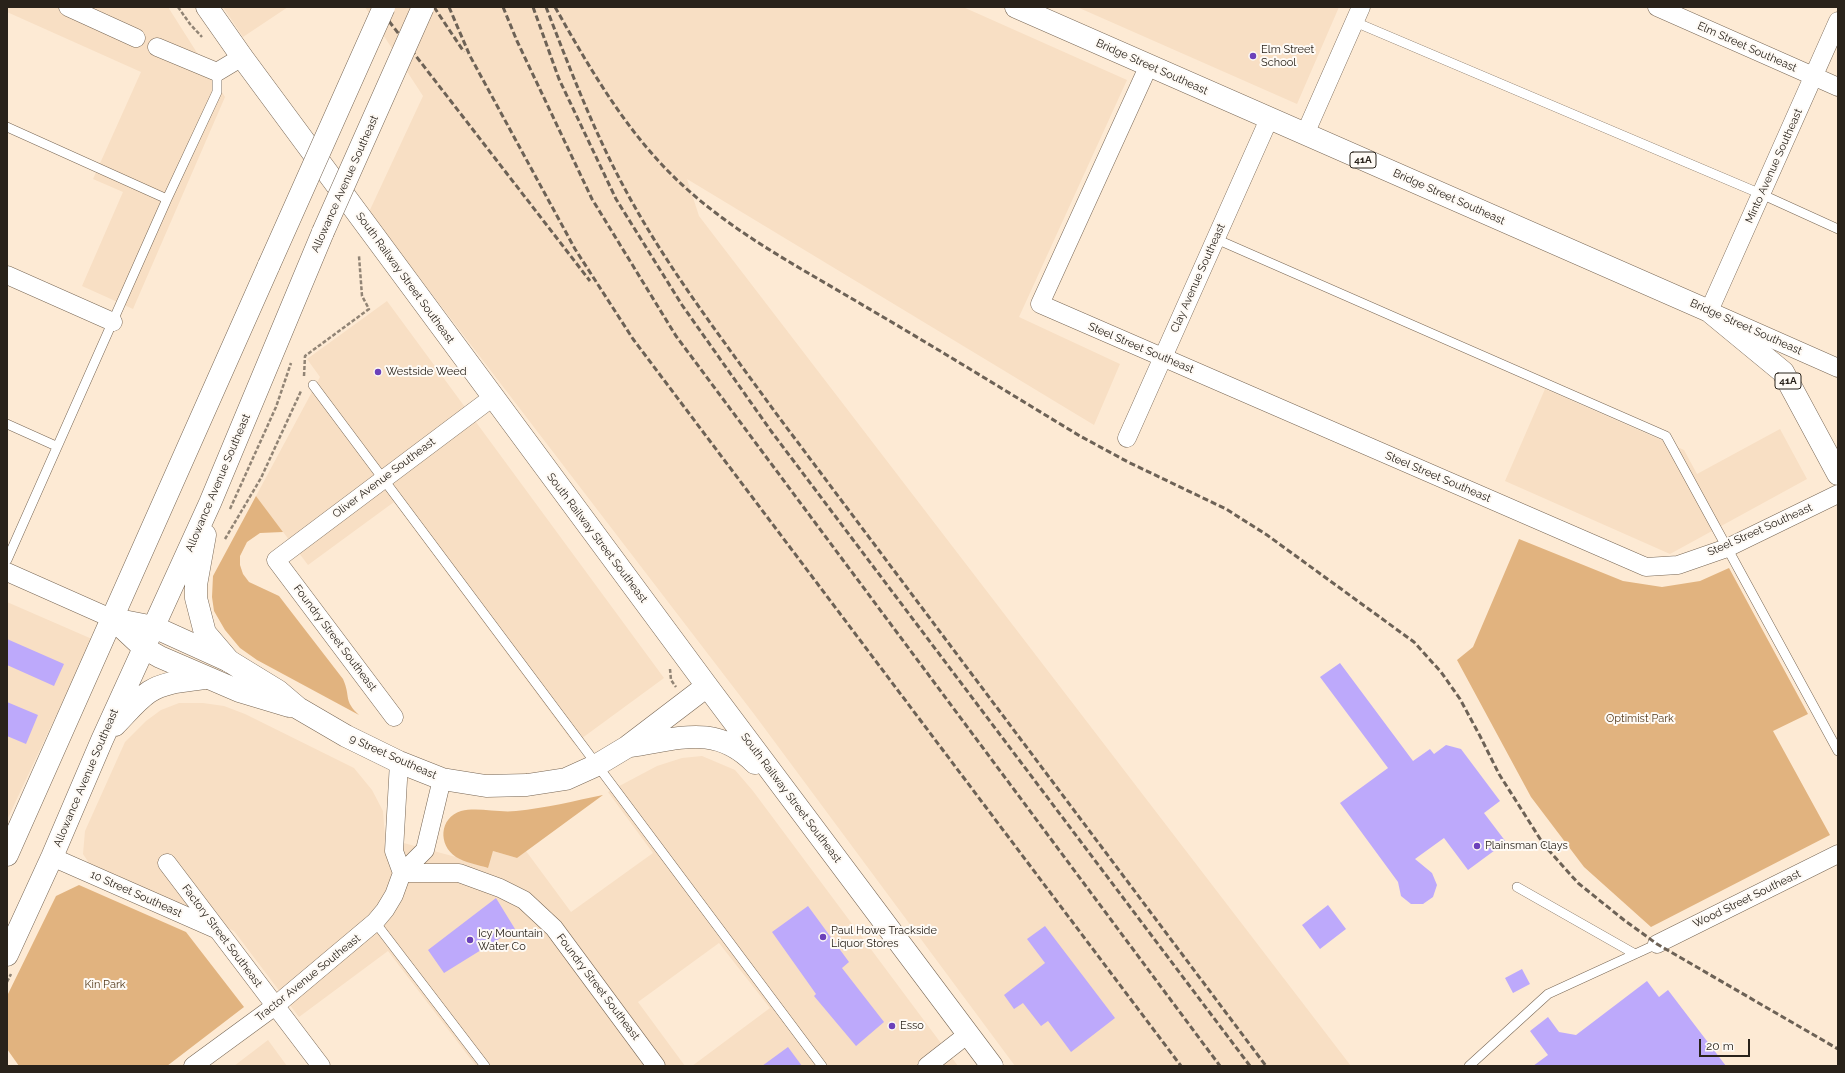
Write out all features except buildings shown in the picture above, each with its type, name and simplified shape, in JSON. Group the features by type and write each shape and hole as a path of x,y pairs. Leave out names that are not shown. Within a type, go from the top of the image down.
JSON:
{"main road":[{"name":"South Railway Street Southeast","path":"207,7 242,57 707,686 992,1066"},
{"path":"7,855 384,7"},
{"name":"Allowance Avenue Southeast","path":"7,955 144,648 219,509 323,232 423,7"},
{"name":"Bridge Street Southeast","path":"1016,7 1710,311"},
{"name":"41A","path":"1710,311 1783,372 1838,474"},
{"path":"219,509 196,585 196,598 205,633 229,661"},
{"name":"9 Street Southeast","path":"113,619 154,627 229,661 278,691 298,708 346,736 398,762 442,779 486,786 527,785 566,779 627,747 707,686"},
{"name":"9 Street Southeast","path":"113,619 144,648 206,678 239,691 298,708"},
{"path":"102,740 148,692 170,683 206,678"},
{"path":"627,747 700,736 721,739 744,752 807,818"}],"street":[{"path":"68,7 136,38"},
{"name":"Elm Street Southeast","path":"1657,7 1838,87"},
{"path":"1305,134 1358,14"},
{"name":"Minto Avenue Southeast","path":"1710,311 1838,21"},
{"path":"157,47 217,72 242,57"},
{"name":"Steel Street Southeast","path":"1149,66 1040,304 1646,567 1678,566 1727,548 1838,494"},
{"name":"Clay Avenue Southeast","path":"1126,438 1269,119"},
{"path":"7,275 113,322"},
{"name":"Bridge Street Southeast","path":"1710,311 1838,368"},
{"name":"Oliver Avenue Southeast","path":"276,560 493,397"},
{"name":"Foundry Street Southeast","path":"276,560 394,716"},
{"name":"9 Street Southeast","path":"7,572 113,619"},
{"path":"398,762 394,851 402,873"},
{"name":"Tractor Avenue Southeast","path":"193,1066 275,1006 375,922 385,910 394,895 402,873 425,850 442,779"},
{"name":"Wood Street Southeast","path":"1657,944 1838,854"},
{"name":"10 Street Southeast","path":"52,857 220,931"},
{"name":"Factory Street Southeast","path":"167,863 321,1066"},
{"name":"Foundry Street Southeast","path":"402,873 459,873 500,888 524,900 554,928 656,1066"},
{"path":"927,1066 968,1034"}],"lane":[{"path":"1358,14 1838,229"},
{"path":"7,560 166,199 217,92 217,72"},
{"path":"7,127 166,199"},
{"path":"1216,239 1666,436 1838,751"},
{"path":"313,385 822,1066"},
{"path":"7,424 56,446"},
{"path":"1517,887 1635,954"},
{"path":"375,922 486,1066"},
{"path":"1469,1066 1548,994 1657,944"}],"path":[{"path":"178,7 190,24 204,38"},
{"path":"304,379 305,356 369,309 362,296 359,256"},
{"path":"224,542 261,478 291,416 302,389"},
{"path":"219,509 276,407"}],"shaded area":[{"path":"7,7 168,7 225,97 133,309 82,286 123,192 93,179 141,72 7,12"},
{"path":"223,7 288,7 243,37"},
{"path":"365,7 963,7 1127,80 1019,317 1120,364 1094,425 687,179 699,216 1351,1066 1015,1066 754,714 369,212 423,96"},
{"name":"Elm Street School","path":"1077,7 1339,7 1297,104"},
{"path":"387,301 664,678 574,744 394,502 308,565 256,496 320,377 307,359"},
{"path":"1545,389 1684,450 1697,474 1780,429 1807,479 1670,554 1505,481"},
{"path":"7,602 92,639 7,820"},
{"path":"179,703 203,703 224,706 245,714 354,768 372,790 383,811 385,838 456,857 487,868 493,851 517,858 526,851 571,912 653,853 608,792 657,766 682,758 702,756 735,770 753,791 958,1066 692,1066 770,1008 719,943 638,1002 685,1066 476,1066 388,951 299,1017 234,931 89,863 83,854 85,831 125,742 146,721 161,710"},
{"path":"268,1040 287,1066 234,1066"}],"green space":[{"path":"256,496 283,532 260,533 247,542 240,556 240,565 243,574 249,582 279,596 343,679 349,702 359,715 257,660 240,648 225,630 214,611 212,597 213,576"},
{"name":"Optimist Park","path":"1519,539 1623,581 1662,587 1700,581 1729,568 1808,714 1773,731 1830,835 1651,927 1584,867 1531,797 1457,660 1473,647"},
{"path":"603,795 517,858 493,851 488,868 459,859 450,852 446,846 444,839 445,825 448,819 461,811 527,810"},
{"name":"Kin Park","path":"79,885 186,932 244,1007 167,1066 19,1066 7,1049 7,996 56,896"}],"railway":[{"path":"378,7 590,281"},
{"path":"434,7 464,52"},
{"path":"449,7 470,56 575,249 633,339 1181,1066"},
{"path":"503,7 517,41 592,199 676,336 1220,1066"},
{"path":"533,7 559,79 616,199 682,305 771,431 1250,1066"},
{"path":"546,7 583,100 614,169 642,220 678,276 775,412 1266,1066"},
{"path":"555,7 614,105 631,128 668,171 709,208 752,239 1080,436 1128,462 1226,509 1267,535 1414,642 1441,672 1460,699 1499,774 1544,845 1578,883 1657,944 1838,1049"}],"place":[{"name":"Elm Street School","path":"1253,56"},
{"name":"Westside Weed","path":"378,372"},
{"name":"Plainsman Clays","path":"1477,846"},
{"name":"Paul Howe Trackside Liquor Stores","path":"823,937"},
{"name":"Icy Mountain Water Co","path":"470,940"},
{"name":"Esso","path":"892,1026"}]}
